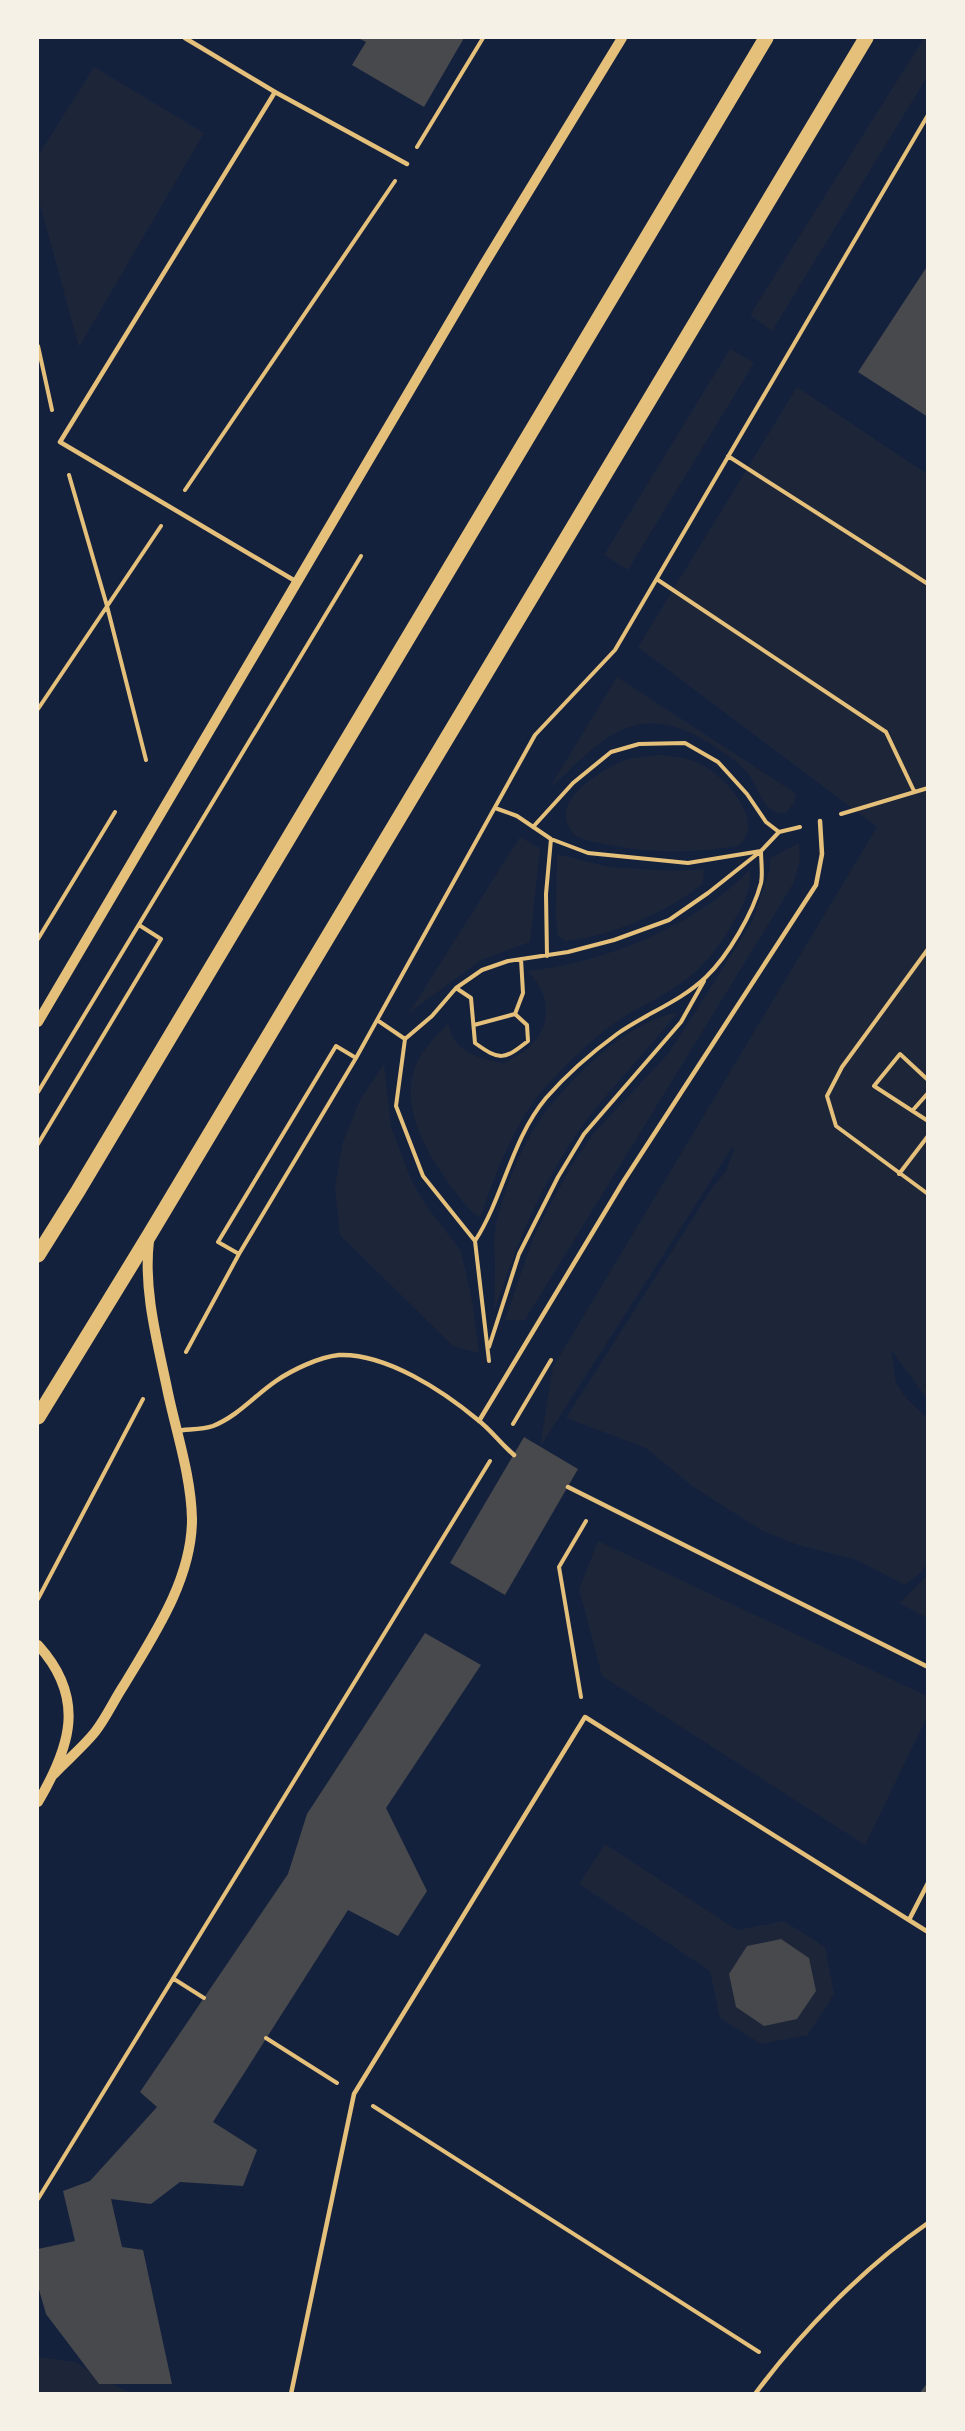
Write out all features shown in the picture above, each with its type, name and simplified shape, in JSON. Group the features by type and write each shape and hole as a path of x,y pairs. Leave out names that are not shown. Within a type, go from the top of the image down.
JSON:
{"main road":[{"path":"38,1255 766,38"},
{"path":"38,1417 150,1234 866,38"}],"street":[{"path":"38,1022 483,266 622,38"},
{"path":"54,1774 95,1732 151,1641 176,1591 189,1550 192,1520 190,1489 176,1431 148,1287 146,1261 150,1234"},
{"path":"38,1645 52,1661 63,1683 69,1706 68,1734 54,1774 38,1802"}],"lane":[{"path":"184,38 275,92 407,164"},
{"path":"275,92 60,442 297,582"},
{"path":"479,1421 623,1182 816,885 822,854 820,821"},
{"path":"176,1431 211,1426 242,1410 274,1382 297,1368 339,1355 378,1361 425,1383 479,1421 514,1455"},
{"path":"568,1487 927,1667"},
{"path":"291,2394 354,2094 585,1717 927,1932"},
{"path":"909,1920 927,1883"},
{"path":"755,2394 778,2364 847,2289 927,2223"}],"path":[{"path":"38,709 407,164 483,38"},
{"path":"182,1359 239,1254 356,1058 535,735 615,650 658,580 927,116"},
{"path":"38,346 60,442 107,606 146,760"},
{"path":"728,456 927,584"},
{"path":"38,1092 361,556"},
{"path":"658,580 886,732 914,791"},
{"path":"533,827 573,783 611,752 639,744 685,743 718,762 747,794 766,822 779,832"},
{"path":"494,1396 475,1241 423,1176 396,1106 405,1040 432,1016 456,988 482,970 508,961 547,956 614,940 669,920 708,893 761,851 779,832 927,788"},
{"path":"495,808 517,816 551,839 588,853 688,863 761,851"},
{"path":"38,939 115,812"},
{"path":"547,956 546,894 551,839"},
{"path":"488,1350 519,1254 558,1176 584,1134 681,1022 706,977 740,933 761,882 761,851"},
{"path":"38,1144 161,939 139,925"},
{"path":"927,950 842,1067 827,1096 836,1126 927,1194"},
{"path":"515,1014 523,993 520,959"},
{"path":"475,1241 488,1221 524,1131 545,1100 581,1061 619,1032 670,1003 706,977"},
{"path":"456,988 471,998 475,1044 493,1056 510,1055 528,1041 527,1025 515,1014"},
{"path":"474,1025 515,1014"},
{"path":"377,1020 405,1040"},
{"path":"239,1254 218,1242 336,1046 356,1058"},
{"path":"927,1080 900,1054 874,1086 927,1121"},
{"path":"913,1110 927,1093"},
{"path":"899,1174 927,1136"},
{"path":"38,2199 551,1360"},
{"path":"38,1599 143,1398"},
{"path":"585,1717 559,1567 597,1503"},
{"path":"174,1979 204,1998"},
{"path":"267,2038 778,2364"}],"shaded area":[{"path":"924,38 927,38 927,77 772,331 750,315"},
{"path":"94,67 204,133 79,347 38,197 38,156"},
{"path":"730,349 754,363 628,570 604,555"},
{"path":"797,387 927,474 927,1399 891,1350 896,1383 907,1399 927,1418 927,1564 905,1585 857,1560 798,1545 761,1530 692,1486 646,1448 566,1418 712,1188 726,1171 734,1149 732,1148 540,1447 553,1367 877,827 638,647"},
{"path":"617,677 792,791 796,795 794,803 786,813 773,810 764,802 747,773 732,758 683,730 660,724 640,724 621,730 603,741 549,789"},
{"path":"657,755 680,757 697,762 712,771 732,790 746,814 748,825 746,836 738,846 688,851 638,850 592,841 573,833 567,823 566,813 569,803 583,786 620,762"},
{"path":"520,837 540,848 530,942 481,960 409,1013"},
{"path":"799,843 800,860 793,884 525,1320 505,1320 533,1238 570,1168 593,1134 668,1054 694,1014 753,920 770,869 770,858"},
{"path":"557,854 608,867 675,871 704,869 703,883 674,904 639,921 602,934 566,941 558,936"},
{"path":"750,870 748,890 741,909 722,940 701,966 674,988 600,1034 548,1084 516,1130 480,1218 475,1215 450,1185 433,1159 414,1116 411,1086 416,1064 428,1045 448,1023 451,1033 461,1048 484,1059 504,1063 531,1045 543,1027 546,1008 544,998 535,979 527,971 587,960 647,939 703,908"},
{"path":"677,1013 596,1108 556,1166 521,1237 494,1312 494,1238 497,1219 524,1146 537,1124 580,1073 618,1040 658,1018"},
{"path":"384,1064 391,1127 412,1182 428,1208 461,1251 472,1300 479,1353 453,1346 340,1235 335,1187 343,1142 360,1100"},
{"path":"598,1541 927,1696 927,1717 865,1845 602,1676 579,1589"},
{"path":"927,1576 927,1618 899,1603"},
{"path":"605,1844 737,1930 784,1921 825,1947 834,1994 808,2035 761,2044 720,2018 710,1971 579,1884"},
{"path":"38,2357 76,2362 99,2378 131,2393 42,2394 38,2390"}],"building":[{"path":"358,38 464,38 424,107 352,65 366,42"},
{"path":"928,265 928,417 858,372"},
{"path":"524,1437 578,1469 505,1595 450,1563"},
{"path":"425,1633 481,1665 386,1808 427,1891 398,1936 348,1910 213,2122 257,2150 243,2186 180,2182 151,2204 111,2199 122,2247 143,2250 172,2384 99,2384 46,2314 38,2286 38,2249 75,2241 63,2191 90,2181 157,2107 140,2092 288,1874 307,1814"},
{"path":"781,1939 809,1958 816,1991 797,2019 764,2026 736,2007 729,1974 747,1946"},
{"path":"928,2382 928,2394 919,2394"}]}
